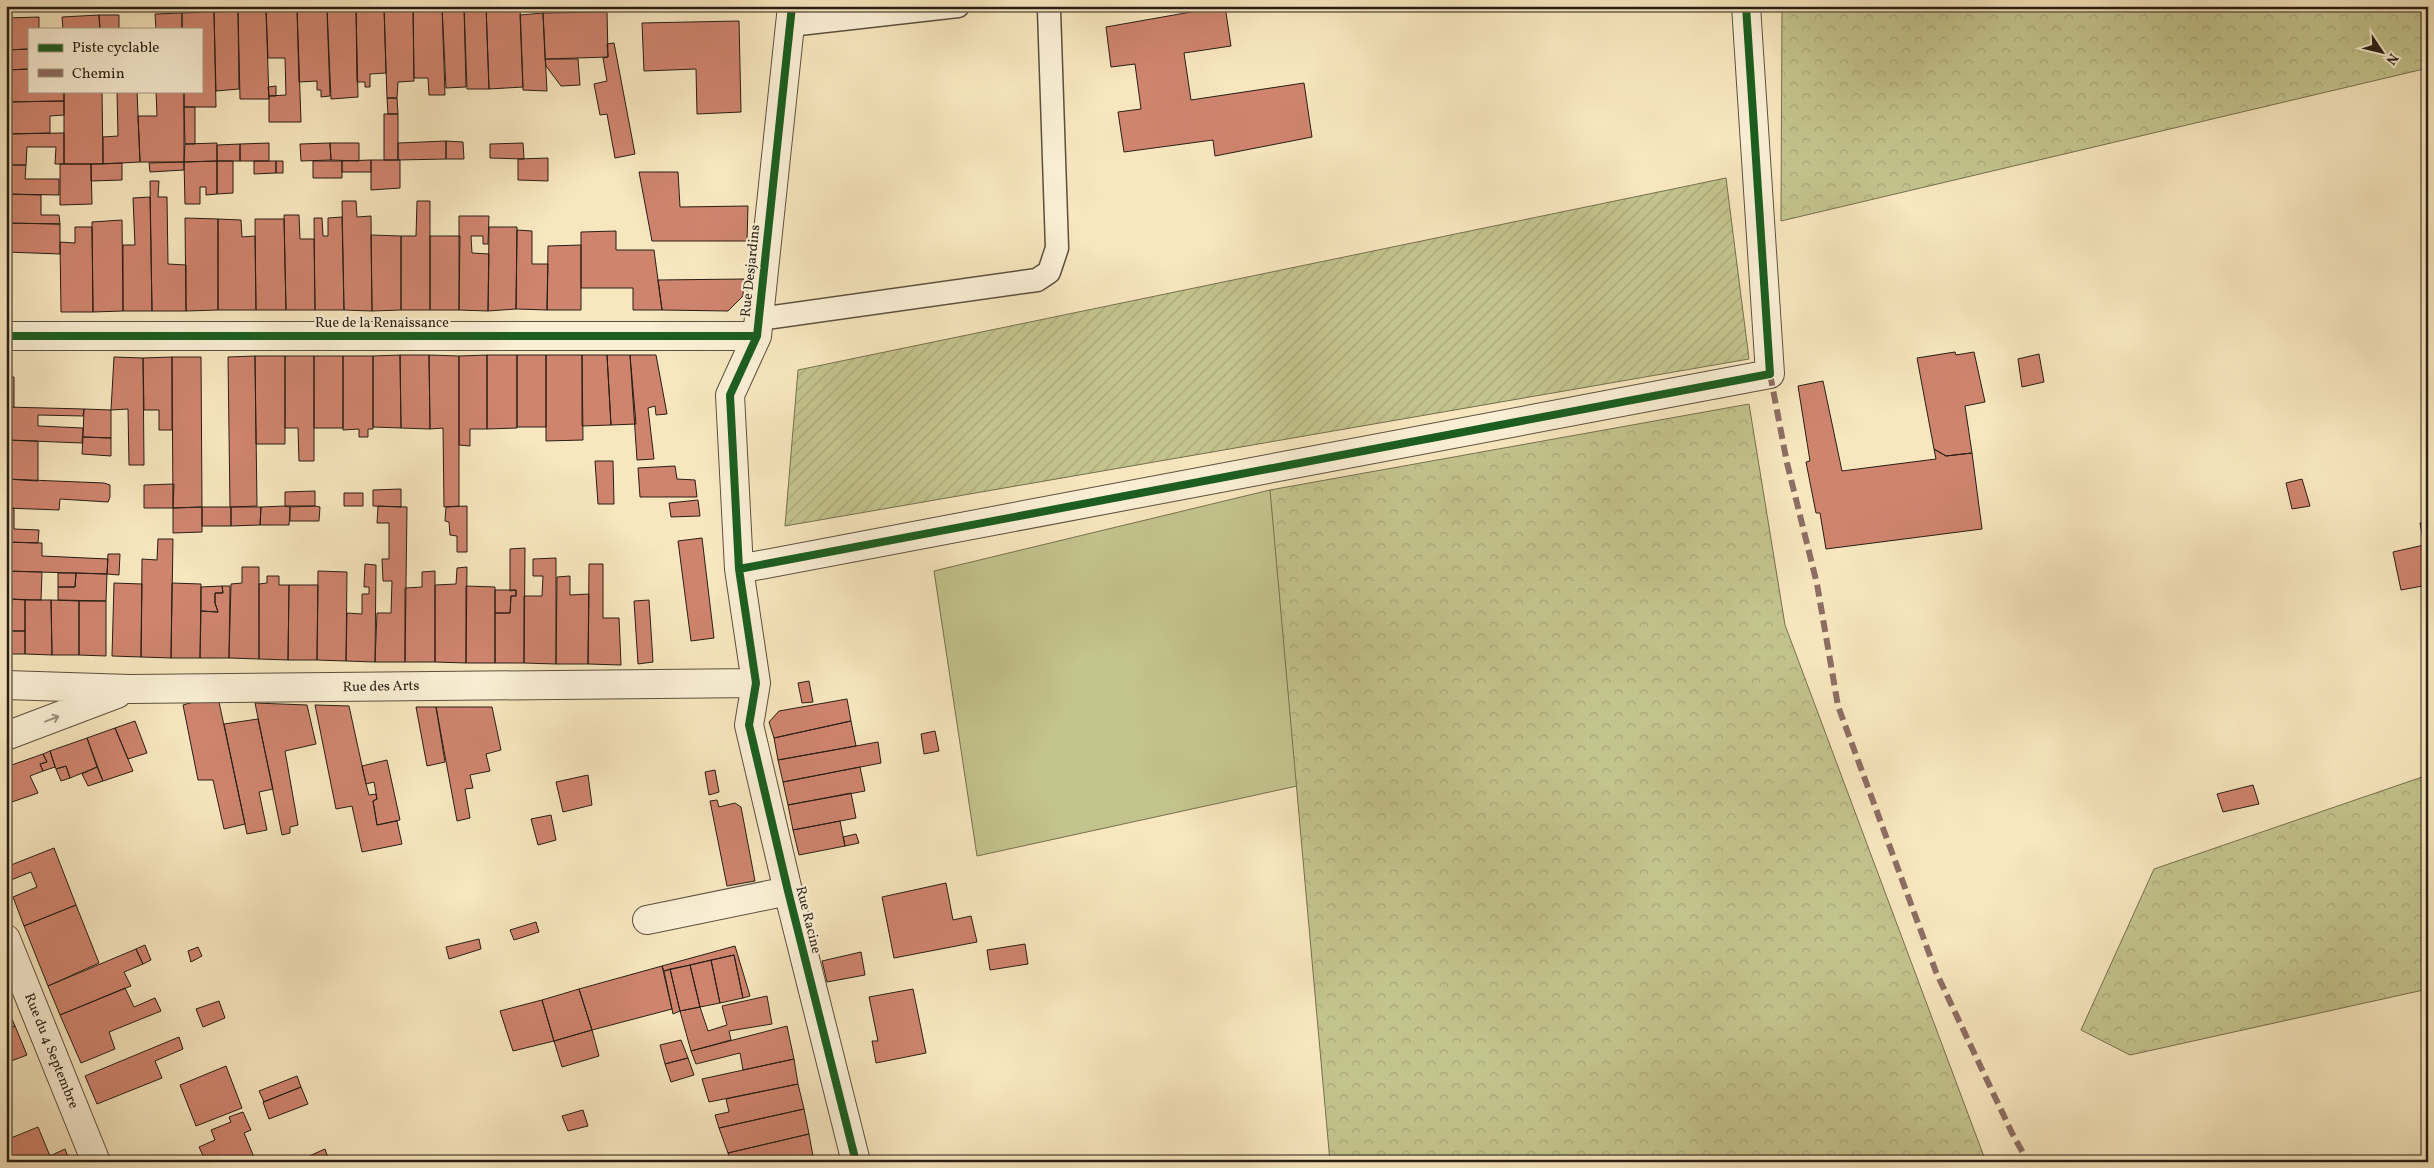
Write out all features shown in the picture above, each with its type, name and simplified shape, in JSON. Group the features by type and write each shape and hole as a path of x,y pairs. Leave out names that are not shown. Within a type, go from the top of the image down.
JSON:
{"street":[{"path":"739,569 1770,374 1746,6"},
{"name":"Rue Desjardins","path":"756,683 739,569 730,395 758,328 791,16"},
{"name":"Rue de la Renaissance","path":"6,336 758,328"},
{"name":"Rue des Arts","path":"6,685 130,689 756,683"},
{"name":"Rue Racine","path":"756,683 749,725 788,891 856,1162"},
{"path":"6,736 130,689"},
{"path":"647,920 788,891"},
{"name":"Rue du 4 Septembre","path":"6,939 96,1162"}],"lane":[{"path":"791,16 958,6"},
{"path":"758,328 1037,280 1049,272 1056,248 1049,10 1047,6"}],"green space":[{"path":"1782,6 2428,6 2428,68 1781,221"},
{"path":"1726,178 1749,359 785,526 798,370"},
{"path":"1749,404 1785,625 1986,1162 1330,1162 1270,490"},
{"path":"1270,490 1320,781 977,856 934,571"},
{"path":"2428,775 2428,989 2130,1055 2081,1030 2154,869"}],"building":[{"path":"413,6 442,6 445,95 429,95 428,78 414,78"},
{"path":"413,6 414,81 398,82 397,98 387,98 384,7"},
{"path":"442,6 464,6 466,87 446,88"},
{"path":"464,6 486,6 489,89 467,89"},
{"path":"486,6 520,6 523,87 489,89"},
{"path":"1225,6 1231,46 1184,53 1191,100 1304,83 1312,137 1215,156 1213,140 1124,152 1118,112 1141,109 1135,64 1111,67 1106,27"},
{"path":"384,7 386,73 370,74 370,87 365,87 365,82 357,82 356,8"},
{"path":"356,8 358,97 331,99 327,9"},
{"path":"297,9 301,122 269,122 269,96 286,95 285,58 268,58 266,10"},
{"path":"297,9 327,9 330,96 321,97 321,90 317,90 317,81 299,82"},
{"path":"266,10 269,99 240,99 238,11"},
{"path":"238,11 239,89 216,91 214,12"},
{"path":"214,12 216,107 184,107 184,92 202,92 202,28 182,28 182,13"},
{"path":"607,12 608,57 545,59 543,13"},
{"path":"182,13 182,28 156,28 155,14"},
{"path":"543,13 547,91 523,90 520,15"},
{"path":"99,15 100,28 63,28 62,17"},
{"path":"99,15 119,15 119,28 100,28"},
{"path":"39,17 39,28 28,28 28,49 6,50 6,18"},
{"path":"739,21 741,112 697,114 696,69 644,71 642,23"},
{"path":"614,43 635,154 615,158 607,114 600,115 594,84 607,81 603,58 608,57 607,44"},
{"path":"28,49 28,69 6,70 6,50"},
{"path":"545,59 578,59 580,85 561,86 546,66"},
{"path":"28,69 28,92 64,92 64,101 6,102 6,70"},
{"path":"276,86 276,96 269,96 268,87"},
{"path":"64,92 102,92 103,164 64,164"},
{"path":"117,92 137,92 140,162 103,164 103,137 118,136"},
{"path":"156,92 184,92 184,162 140,162 138,116 157,116"},
{"path":"387,98 397,98 398,114 388,114"},
{"path":"64,101 64,115 50,116 50,133 6,134 6,102"},
{"path":"184,107 195,107 195,144 185,144"},
{"path":"384,114 398,114 398,160 384,160"},
{"path":"64,133 64,164 55,164 56,147 27,147 26,165 6,165 6,134"},
{"path":"446,141 463,142 464,159 446,159"},
{"path":"446,141 446,159 398,160 398,143"},
{"path":"217,143 217,161 184,162 185,144"},
{"path":"269,143 269,161 240,161 240,144"},
{"path":"330,143 359,143 359,161 331,160"},
{"path":"330,143 331,160 301,161 300,144"},
{"path":"523,143 524,159 490,158 490,144"},
{"path":"240,144 240,161 217,161 217,145"},
{"path":"548,158 548,181 518,180 518,159"},
{"path":"371,160 371,172 342,172 342,161"},
{"path":"371,160 400,160 400,188 371,190"},
{"path":"217,161 233,161 233,193 217,194"},
{"path":"217,161 217,194 206,195 206,187 200,187 200,204 185,204 184,162"},
{"path":"254,161 276,161 276,173 254,174"},
{"path":"276,161 283,161 283,173 276,173"},
{"path":"313,161 342,161 342,178 313,178"},
{"path":"184,162 184,170 150,172 149,163"},
{"path":"122,163 122,180 91,181 91,164"},
{"path":"60,164 91,164 92,204 60,205"},
{"path":"6,165 26,165 25,179 59,179 59,195 6,194"},
{"path":"639,172 678,172 680,207 748,206 747,241 652,241"},
{"path":"150,181 159,181 158,197 167,197 168,264 186,265 186,311 152,311"},
{"path":"6,194 41,195 41,215 59,215 60,224 6,223"},
{"path":"150,197 152,311 123,311 123,245 135,245 133,198"},
{"path":"342,201 356,201 357,217 371,216 372,311 344,310"},
{"path":"417,201 430,201 430,310 401,310 401,236 416,236"},
{"path":"284,215 299,215 300,239 314,239 315,310 286,310"},
{"path":"459,216 489,216 488,244 483,244 483,236 471,236 472,253 489,254 488,311 459,310"},
{"path":"342,217 344,310 315,310 314,218 322,218 323,236 328,236 328,218"},
{"path":"185,218 218,219 218,310 186,311"},
{"path":"218,219 241,220 242,237 255,236 256,310 218,310"},
{"path":"255,219 284,219 286,310 256,310"},
{"path":"122,220 123,311 93,312 92,222"},
{"path":"6,223 60,224 60,254 6,252"},
{"path":"75,227 92,227 93,312 61,312 60,242 75,243"},
{"path":"489,227 517,227 516,309 488,311"},
{"path":"517,230 532,231 532,264 548,264 547,310 516,309"},
{"path":"616,231 616,250 654,250 662,310 633,310 633,288 581,288 581,232"},
{"path":"371,235 401,236 401,310 372,311"},
{"path":"430,236 460,236 459,310 430,310"},
{"path":"581,245 581,310 547,310 548,246"},
{"path":"744,279 743,296 728,311 662,310 658,280"},
{"path":"6,286 9,286 9,313 6,313"},
{"path":"1955,352 1956,355 1974,352 1985,402 1965,406 1972,453 1946,456 1934,449 1917,358"},
{"path":"2039,354 2044,382 2022,387 2018,359"},
{"path":"400,355 401,428 373,427 373,356"},
{"path":"400,355 429,355 430,429 401,428"},
{"path":"429,355 459,356 459,506 444,507 443,428 430,429"},
{"path":"487,355 517,355 517,428 487,429"},
{"path":"487,355 487,429 470,429 470,446 459,445 459,356"},
{"path":"517,355 546,355 546,427 517,427"},
{"path":"546,355 582,355 583,440 546,441"},
{"path":"582,355 607,355 611,425 582,426"},
{"path":"607,355 630,355 636,424 611,425"},
{"path":"630,355 656,355 667,414 656,415 655,406 648,408 654,459 637,460"},
{"path":"255,356 285,356 285,444 256,444"},
{"path":"255,356 257,506 230,507 228,357"},
{"path":"285,356 314,356 314,461 299,461 298,428 285,428"},
{"path":"314,356 343,356 343,428 314,428"},
{"path":"343,356 373,356 373,429 368,429 368,437 359,437 359,429 343,430"},
{"path":"114,357 143,358 144,465 129,465 128,409 111,410"},
{"path":"172,357 201,357 202,507 173,508"},
{"path":"172,357 172,430 159,430 159,410 144,410 143,358"},
{"path":"6,377 14,377 14,407 6,407"},
{"path":"1823,381 1842,471 1936,459 1934,449 1946,456 1972,453 1982,529 1826,549 1820,513 1816,513 1806,462 1810,461 1798,386"},
{"path":"6,407 84,409 83,416 38,415 38,426 83,428 82,443 6,440"},
{"path":"84,409 111,410 111,438 83,437"},
{"path":"83,437 111,438 111,456 82,454"},
{"path":"6,440 38,441 38,481 6,479"},
{"path":"595,461 613,461 614,504 598,504"},
{"path":"675,466 677,479 695,480 697,497 640,497 638,468"},
{"path":"6,479 104,483 110,485 110,497 108,502 60,499 59,510 6,508"},
{"path":"2302,479 2310,506 2292,509 2286,483"},
{"path":"174,484 173,508 144,508 144,485"},
{"path":"401,489 401,507 373,506 373,490"},
{"path":"315,491 315,506 285,506 285,492"},
{"path":"344,493 363,493 363,506 344,506"},
{"path":"698,500 700,516 671,517 669,503"},
{"path":"378,506 407,507 405,662 375,662 377,613 391,613 392,581 383,581 382,559 389,559 389,523 377,523"},
{"path":"467,506 467,552 457,552 457,536 450,535 449,522 445,521 446,507"},
{"path":"202,507 202,532 173,533 173,508"},
{"path":"202,507 231,507 231,526 202,526"},
{"path":"231,507 261,507 260,525 231,526"},
{"path":"261,507 290,507 289,525 260,525"},
{"path":"290,507 320,507 319,521 290,521"},
{"path":"6,508 14,508 14,529 39,530 38,543 6,542"},
{"path":"2428,522 2428,585 2401,590 2393,552 2424,545 2420,523"},
{"path":"702,538 714,638 691,641 678,541"},
{"path":"158,539 173,539 171,658 141,657 142,559 157,560"},
{"path":"6,542 42,543 42,556 108,559 107,574 6,571"},
{"path":"525,548 524,663 495,663 495,613 510,613 511,596 516,596 516,590 510,591 510,549"},
{"path":"108,554 120,554 119,575 107,574"},
{"path":"556,558 556,664 524,663 524,596 542,596 543,576 533,576 533,559"},
{"path":"365,564 376,565 375,662 346,661 347,613 362,614 362,594 369,594 369,587 364,587"},
{"path":"589,564 603,564 603,618 619,618 621,665 588,664"},
{"path":"242,567 259,567 259,659 229,658 231,584 242,583"},
{"path":"467,567 466,663 435,662 435,585 456,584 457,568"},
{"path":"6,571 42,572 41,600 6,599"},
{"path":"318,571 347,572 346,661 317,660"},
{"path":"435,571 435,662 405,662 405,588 422,587 422,572"},
{"path":"58,573 76,573 75,587 58,587"},
{"path":"76,573 107,574 106,601 58,600 58,587 75,587"},
{"path":"267,576 279,576 279,585 289,585 288,660 259,659 259,584 267,583"},
{"path":"570,576 570,595 589,594 588,664 556,664 557,577"},
{"path":"114,583 142,584 141,657 112,656"},
{"path":"172,583 201,584 200,658 171,658"},
{"path":"289,585 318,585 317,660 288,660"},
{"path":"222,586 223,593 215,593 215,603 218,612 201,611 201,587"},
{"path":"222,586 230,586 229,658 200,658 201,611 218,612 215,603 215,593 223,593"},
{"path":"466,586 495,587 495,663 466,663"},
{"path":"495,590 516,590 516,596 511,596 510,613 495,613"},
{"path":"6,599 12,599 10,631 25,631 25,654 6,654"},
{"path":"12,599 25,600 25,631 10,631"},
{"path":"25,600 51,600 52,655 25,654"},
{"path":"51,600 79,601 79,655 52,655"},
{"path":"649,600 653,662 638,664 634,601"},
{"path":"79,601 106,601 106,656 79,655"},
{"path":"809,681 813,702 802,703 798,683"},
{"path":"847,699 851,721 774,738 769,722 779,711"},
{"path":"200,700 219,702 245,824 224,829 213,780 198,780 183,705"},
{"path":"255,703 307,705 316,744 285,751 298,825 290,827 290,833 282,835"},
{"path":"315,705 349,706 369,795 376,794 377,799 373,801 377,825 397,821 402,844 362,852 352,806 336,809"},
{"path":"416,707 436,707 445,762 427,766"},
{"path":"436,707 492,707 501,750 486,754 490,771 470,775 473,788 465,789 470,818 457,821"},
{"path":"258,719 273,789 259,792 267,830 247,834 224,724"},
{"path":"135,721 147,753 128,759 115,728"},
{"path":"851,721 856,746 778,760 774,738"},
{"path":"115,728 133,771 103,781 87,738"},
{"path":"935,731 939,751 924,754 921,734"},
{"path":"87,738 97,767 70,778 66,766 56,769 50,751"},
{"path":"878,742 881,763 783,782 778,760"},
{"path":"50,751 55,767 43,771 40,764 47,762 43,754"},
{"path":"43,754 47,762 40,764 43,771 30,776 38,793 6,804 6,767"},
{"path":"387,760 400,820 377,825 373,801 377,799 374,782 366,784 362,766"},
{"path":"66,766 70,778 61,781 56,769"},
{"path":"97,767 103,781 88,786 82,774"},
{"path":"860,767 865,791 788,805 783,782"},
{"path":"715,770 719,792 709,795 705,772"},
{"path":"588,775 592,805 563,812 556,782"},
{"path":"2253,785 2259,804 2223,812 2217,794"},
{"path":"851,793 856,818 793,830 788,805"},
{"path":"717,800 719,807 735,803 741,807 755,881 727,886 710,801"},
{"path":"551,815 556,840 538,845 531,819"},
{"path":"840,821 845,846 799,855 793,830"},
{"path":"856,834 859,843 845,846 843,837"},
{"path":"54,848 76,905 24,926 13,897 37,887 31,872 6,882 6,867"},
{"path":"946,883 953,920 971,916 977,942 894,958 882,897"},
{"path":"76,905 99,963 48,986 24,926"},
{"path":"536,922 539,932 514,940 510,930"},
{"path":"479,939 481,949 449,959 446,947"},
{"path":"1025,944 1028,964 990,970 987,950"},
{"path":"145,945 151,960 143,964 136,949"},
{"path":"735,946 750,996 743,998 734,955 664,971 662,966"},
{"path":"198,947 202,956 191,962 188,951"},
{"path":"136,949 143,964 124,972 131,986 60,1015 48,986"},
{"path":"861,952 865,975 827,982 822,961"},
{"path":"734,955 743,998 720,1003 711,960"},
{"path":"711,960 720,1003 700,1007 690,965"},
{"path":"690,965 700,1007 680,1011 670,969"},
{"path":"662,966 672,1009 592,1030 579,989"},
{"path":"670,969 680,1011 673,1014 664,971"},
{"path":"125,988 134,1007 155,998 161,1011 109,1032 115,1049 81,1063 60,1015"},
{"path":"579,989 592,1030 554,1041 542,1000"},
{"path":"913,989 926,1053 876,1063 872,1041 878,1041 869,997"},
{"path":"767,996 772,1024 729,1031 731,1040 691,1051 680,1011 700,1007 708,1031 727,1025 722,1006"},
{"path":"542,1000 554,1041 513,1051 500,1011"},
{"path":"219,1001 225,1018 203,1027 196,1009"},
{"path":"6,1005 15,1026 6,1029"},
{"path":"15,1026 27,1055 6,1063 6,1029"},
{"path":"787,1026 794,1059 743,1070 740,1053 696,1064 691,1051"},
{"path":"592,1030 599,1056 562,1067 554,1041"},
{"path":"179,1037 183,1049 155,1061 162,1078 97,1104 85,1076"},
{"path":"681,1040 688,1058 665,1064 660,1045"},
{"path":"688,1058 694,1075 671,1082 665,1064"},
{"path":"794,1059 798,1084 709,1102 702,1079"},
{"path":"226,1066 242,1108 196,1126 180,1085"},
{"path":"297,1076 301,1087 264,1102 259,1091"},
{"path":"798,1084 804,1109 719,1128 715,1115 729,1112 726,1099"},
{"path":"301,1087 308,1104 269,1119 263,1102"},
{"path":"804,1109 809,1134 728,1153 719,1128"},
{"path":"583,1110 588,1126 568,1131 562,1116"},
{"path":"243,1112 251,1130 244,1133 256,1162 206,1162 199,1147 215,1140 211,1130 231,1122 229,1117"},
{"path":"38,1127 50,1156 35,1162 6,1162 6,1140"},
{"path":"809,1134 814,1162 731,1162 728,1153"},
{"path":"65,1149 70,1162 35,1162 50,1156"},
{"path":"325,1149 329,1161 296,1162"}],"marked path":[{"path":"1770,374 1787,463 1817,584 1838,706 1936,972 2012,1133 2028,1162"}],"cycle path":[{"path":"792,6 757,336 730,395 739,569 756,683 749,725 788,891 856,1162"},
{"path":"739,569 1770,374 1746,6"},
{"path":"6,336 757,336"}]}
